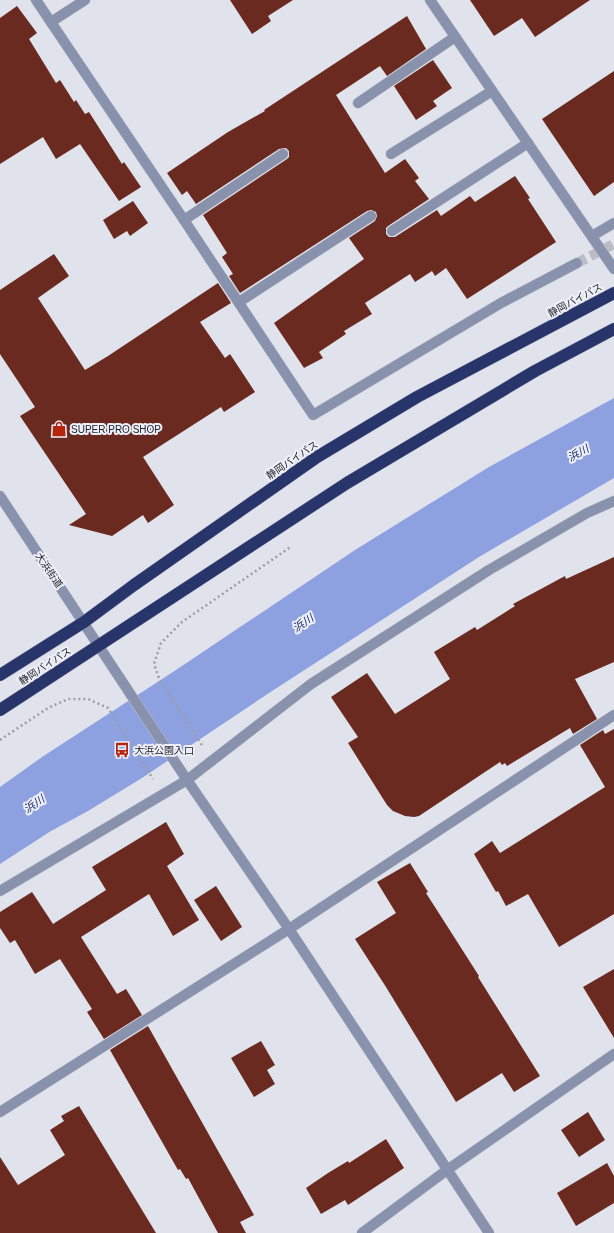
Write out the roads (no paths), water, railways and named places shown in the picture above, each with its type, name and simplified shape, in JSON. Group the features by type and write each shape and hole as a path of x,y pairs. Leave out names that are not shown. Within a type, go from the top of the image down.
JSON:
{"highway":[{"name":"静岡バイパス","path":"0,675 84,622 134,585 317,457 417,397 614,293"},
{"name":"静岡バイパス","path":"0,710 347,483 535,371 614,329"}],"street":[{"path":"36,0 313,415 501,303 577,263"},
{"path":"51,22 85,0"},
{"path":"430,0 614,269"},
{"path":"358,103 455,37"},
{"path":"391,154 492,91"},
{"path":"392,232 528,143"},
{"path":"184,220 283,154"},
{"path":"239,302 371,216"},
{"path":"592,236 614,223"},
{"name":"大浜街道","path":"0,496 185,777 289,930 489,1233"},
{"path":"0,891 185,777 317,680 488,570 587,514 614,501"},
{"path":"0,1112 289,930 614,715"},
{"path":"362,1233 447,1170 614,1054"}],"water":[{"name":"浜川","path":"614,398 614,478 479,557 269,693 142,778 88,811 51,831 0,864 0,787 42,757 176,670 355,550 489,467"}],"tunnel":[{"path":"577,263 614,244"}],"place":[{"name":"SUPER PRO SHOP","path":"59,429"},
{"name":"大浜公園入口","path":"122,750"}]}
